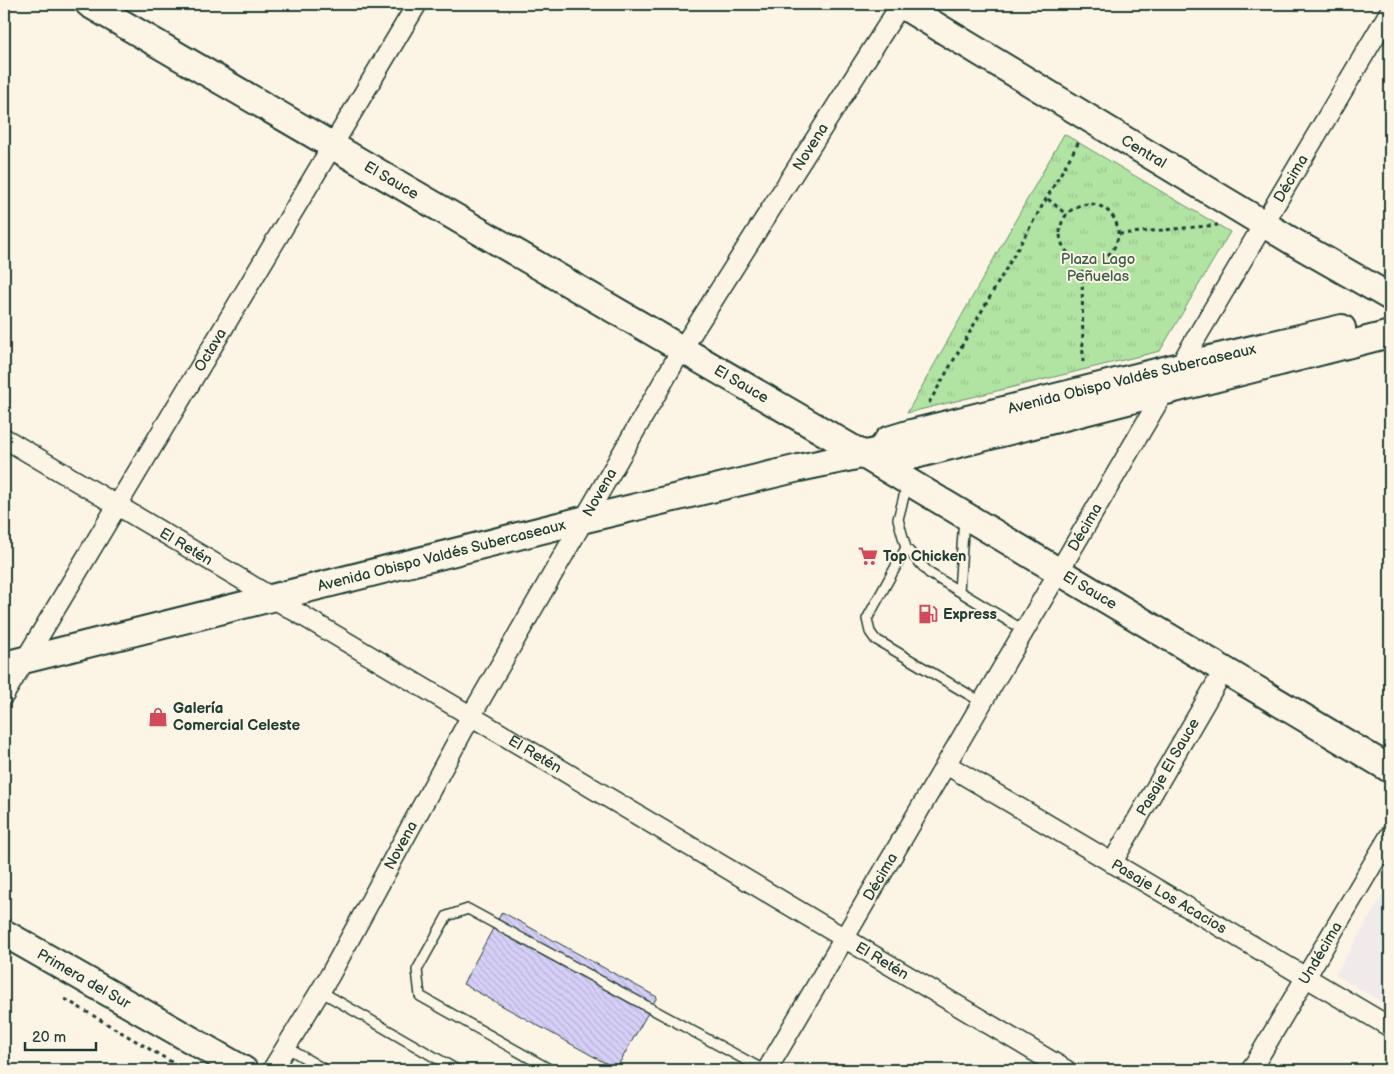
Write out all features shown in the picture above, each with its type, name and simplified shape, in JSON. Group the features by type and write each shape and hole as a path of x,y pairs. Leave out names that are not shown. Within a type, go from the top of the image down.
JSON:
{"street":[{"name":"El Sauce","path":"89,4 682,350 871,453 908,482 1390,769"},
{"name":"Octava","path":"4,695 13,663 116,505 417,4"},
{"name":"Central","path":"900,4 1390,297"},
{"name":"Novena","path":"272,1070 320,991 471,716 682,350 900,4"},
{"name":"Décima","path":"766,1070 1390,11"},
{"name":"Avenida Obispo Valdés Subercaseaux","path":"13,663 586,519 871,453 888,440 911,433 1180,366 1390,317"},
{"name":"Avenida Obispo Valdés Subercaseaux","path":"871,453 896,460 1390,334"},
{"name":"El Retén","path":"4,438 1066,1070"},
{"name":"Pasaje El Sauce","path":"1112,862 1224,670"},
{"name":"Pasaje Los Acacios","path":"947,765 1390,1027"},
{"name":"Undécima","path":"1252,1070 1390,835"},
{"name":"Primera del Sur","path":"4,933 244,1070"}],"lane":[{"path":"908,482 898,519 906,548 929,573 1026,631"},
{"path":"959,591 964,515"},
{"path":"906,548 867,619 870,632 876,639 983,703"},
{"path":"551,1070 420,996 417,970 447,916 468,909 766,1070"},
{"path":"320,991 457,1070"},
{"path":"286,1047 325,1070"}],"path":[{"path":"911,433 1092,120"},
{"path":"1048,199 1067,215"},
{"path":"1084,204 1093,204 1103,207 1116,221 1119,234 1115,248 1109,256 1092,263 1082,262 1066,252 1062,243 1062,223 1074,208 1084,204"},
{"path":"1119,234 1226,224"},
{"path":"1082,262 1083,370"},
{"path":"62,997 185,1070"}],"shaded area":[{"path":"1390,883 1390,1007 1335,975"}],"green space":[{"name":"Plaza Lago Peñuelas","path":"1064,134 1230,232 1160,351 907,413"}],"building":[{"path":"502,912 657,997 616,1069 463,984"}],"place":[{"name":"Top Chicken","path":"868,556"},
{"name":"Express","path":"928,614"},
{"name":"Galería Comercial Celeste","path":"158,717"}]}
